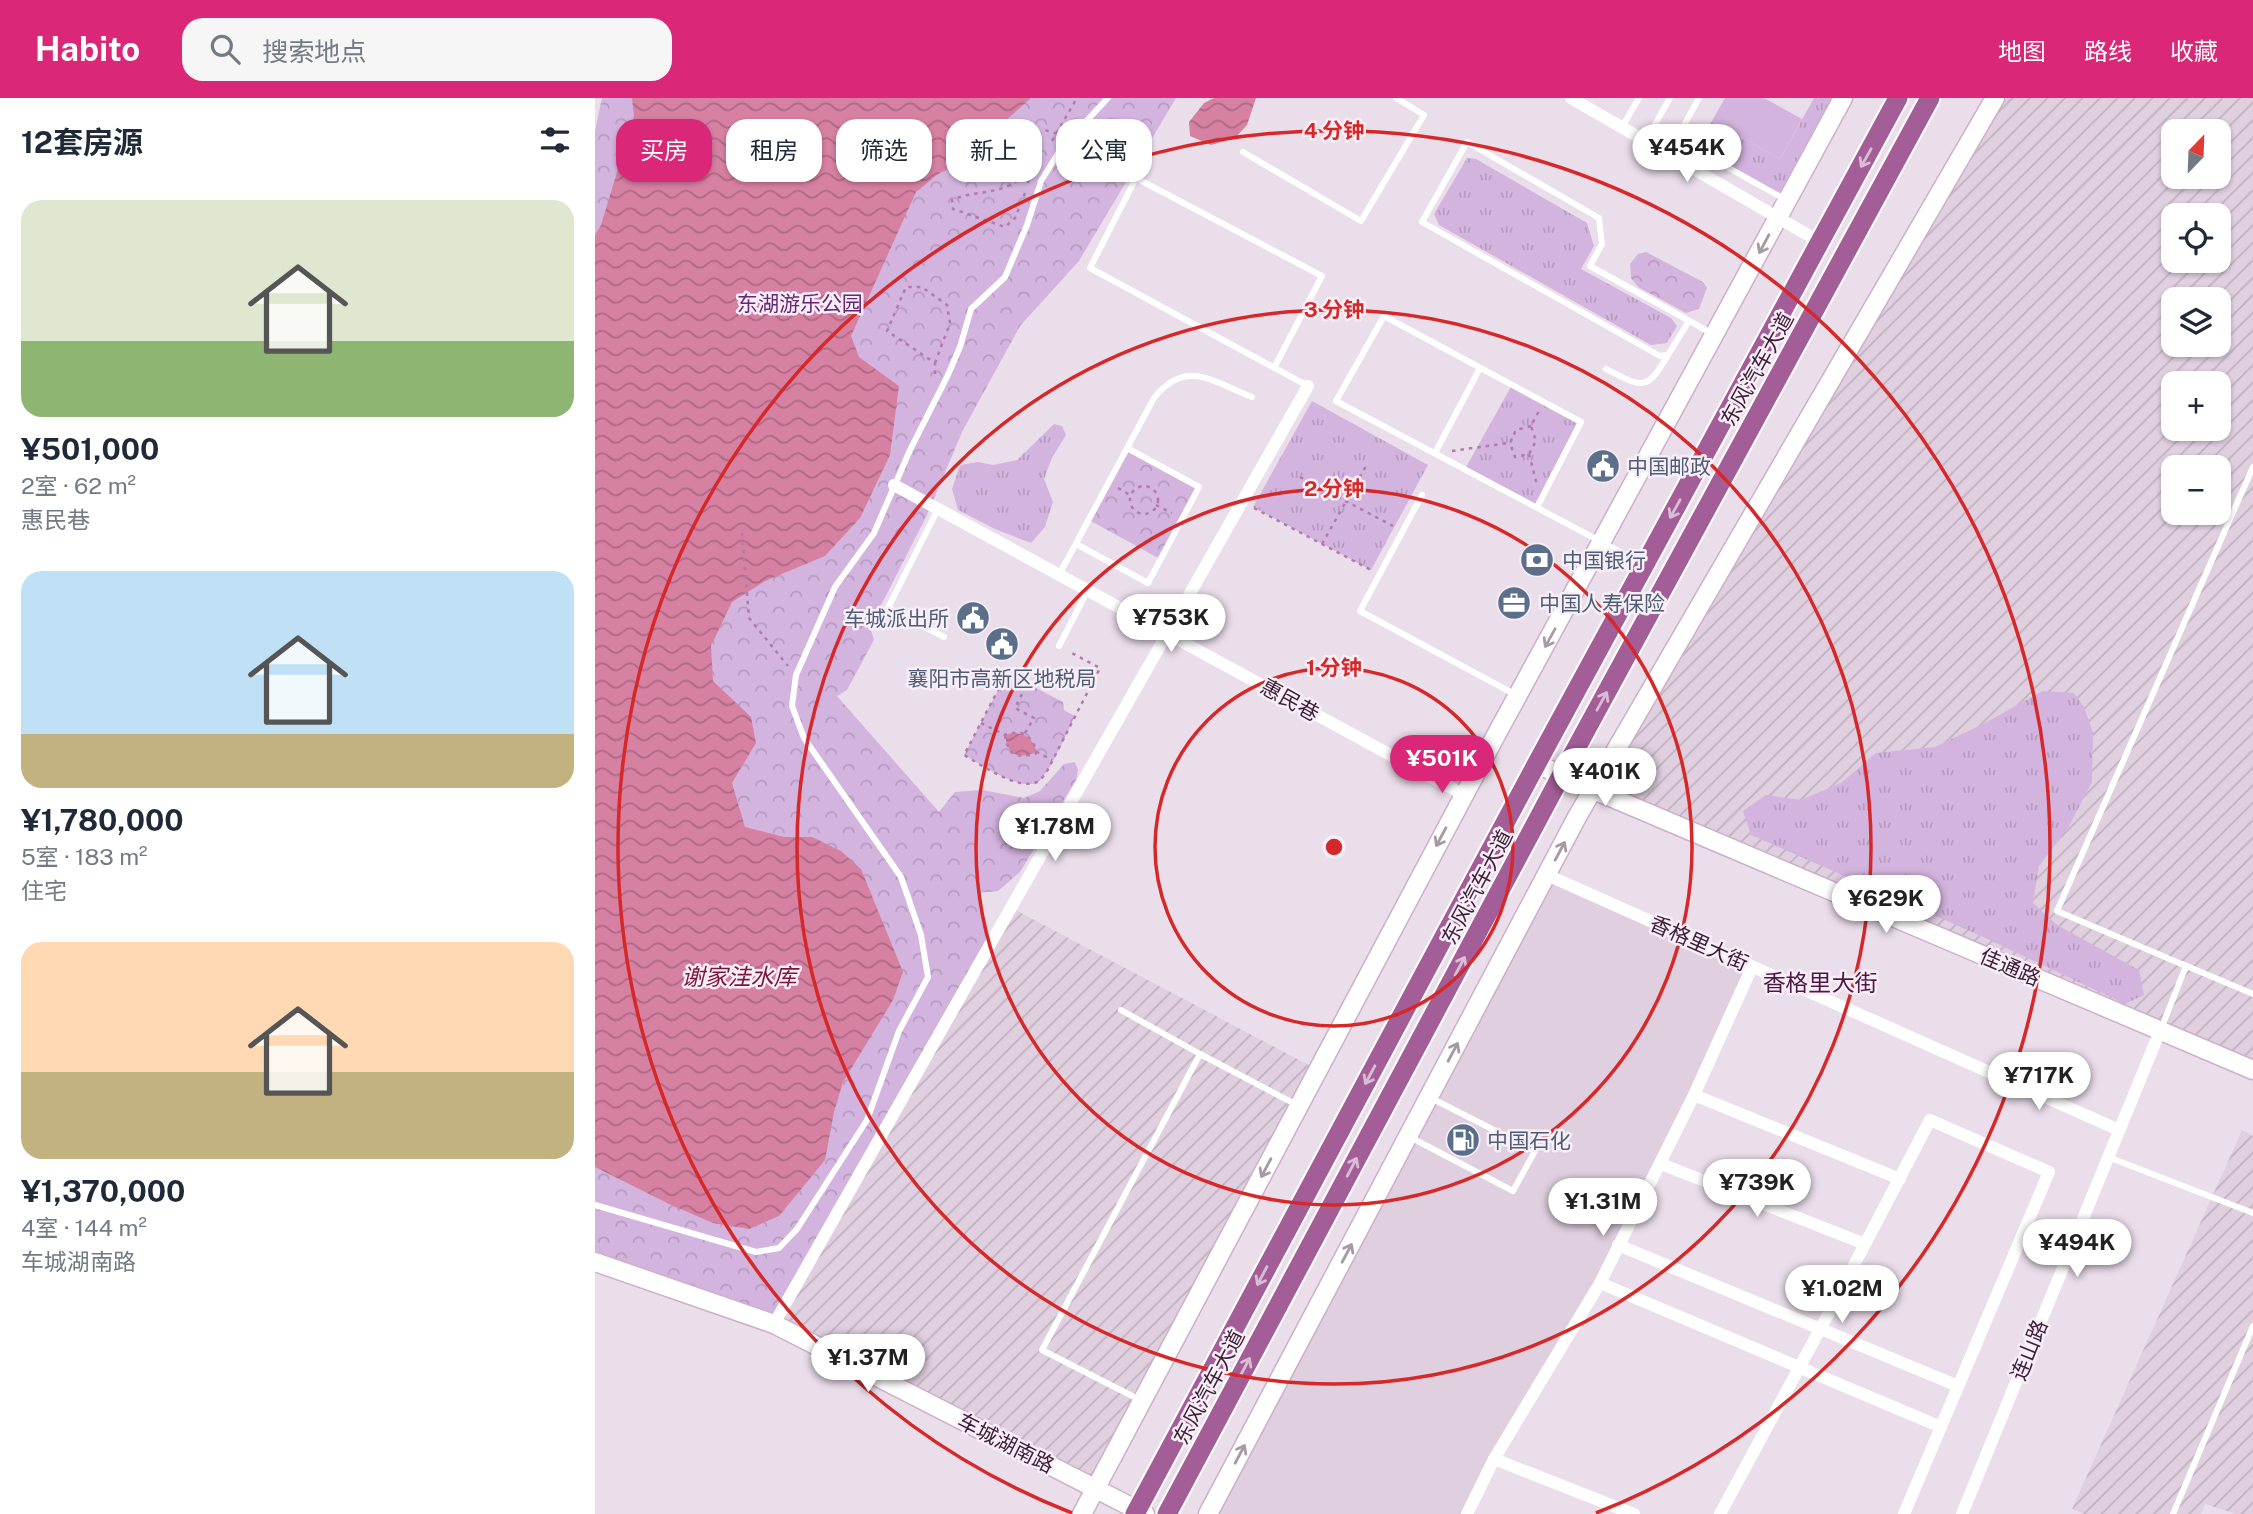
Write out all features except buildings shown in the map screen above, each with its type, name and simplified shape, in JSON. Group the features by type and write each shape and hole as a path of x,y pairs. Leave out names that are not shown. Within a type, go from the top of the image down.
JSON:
{"main road":[{"name":"东风汽车大道","path":"1139,1513 1537,763 1898,98"},
{"name":"东风汽车大道","path":"1167,1514 1562,776 1930,98"}],"street":[{"path":"1571,98 1820,242"},
{"path":"1082,1514 1464,795 1843,98"},
{"path":"1208,1514 1593,790 1995,98"},
{"path":"774,1324 1308,386"},
{"name":"惠民巷","path":"894,485 1464,795"},
{"name":"佳通路","path":"1537,763 1593,790 2253,1070"},
{"name":"香格里大街","path":"1547,875 2119,1130"},
{"path":"1467,1514 1494,1459 1600,1283 1694,1096 1752,967"},
{"name":"连山路","path":"1962,1514 2160,1031"},
{"path":"1694,1096 1900,1179"},
{"path":"1720,1514 1930,1119 2049,1172 1904,1514"},
{"path":"1661,1164 1865,1244"},
{"path":"1618,1245 1958,1386"},
{"name":"车城湖南路","path":"595,1262 774,1324 1139,1513"},
{"path":"1600,1283 1941,1427"},
{"path":"1494,1459 1634,1514"}],"lane":[{"path":"1089,119 1108,98"},
{"path":"1243,152 1361,222 1424,115 1395,98"},
{"path":"1622,128 1639,98"},
{"path":"1645,141 1670,98"},
{"path":"1677,138 1699,98"},
{"path":"1654,125 1787,201"},
{"path":"1668,355 1660,356 1422,222 1467,142 1599,218 1602,244 1590,266 1715,335"},
{"path":"595,1205 755,1252 779,1248 797,1229 867,1120 899,1031 928,976 921,935 901,877 804,738 792,706 796,675 835,587 874,533 960,347 971,309 1005,277 1027,225 1041,181 1056,157"},
{"path":"1274,368 1322,276 1136,178 1090,268 1274,368 1308,386"},
{"path":"1537,507 1581,422 1384,316 1336,401 1645,565"},
{"path":"1606,369 1634,383 1647,383 1656,376 1689,321"},
{"path":"1435,453 1480,368"},
{"path":"1059,575 1154,398 1164,386 1177,377 1196,375 1252,397"},
{"path":"1076,544 1148,583 1199,487 1127,448"},
{"path":"2253,467 2057,911 2253,994"},
{"path":"1422,495 1360,611 1518,696"},
{"path":"938,509 888,608 944,637"},
{"path":"1059,646 1088,590"},
{"path":"2160,1031 2186,966 2181,964"},
{"path":"1121,1010 1299,1106"},
{"path":"1142,1401 1042,1350 1200,1054"},
{"path":"1409,1136 1513,1191 1535,1152 1429,1097"},
{"path":"2108,1157 2253,1213"},
{"path":"2173,1514 2253,1326"}],"path":[{"path":"1065,119 1077,98"},
{"path":"1045,153 1032,169 1015,218 1005,227 953,209 952,200 967,194 1005,190 1017,181 1021,143 1045,130 1056,134 1051,144"},
{"path":"935,363 887,331 906,287 922,288 947,305 950,323 935,363 936,399"},
{"path":"1529,454 1515,457 1510,443 1516,430 1531,426 1544,402"},
{"path":"1531,426 1536,441 1529,454 1541,499"},
{"path":"1435,453 1510,443"},
{"path":"1322,544 1366,466"},
{"path":"1300,477 1395,527"},
{"path":"1109,483 1131,495"},
{"path":"1149,487 1157,497 1156,505 1146,514 1136,512 1131,504 1131,495 1136,488 1149,487"},
{"path":"1242,501 1371,570"},
{"path":"1156,505 1182,518"},
{"path":"742,533 749,618 796,675"},
{"path":"1007,673 964,755 1006,778 1023,784 1037,782 1045,775 1100,668 1059,646"},
{"path":"1025,734 1034,718 1015,708 1027,684"},
{"path":"981,723 1005,735 1025,734 1033,741 1037,752 1052,760"},
{"path":"1005,735 1006,745 1014,755 1024,757 1037,752"}],"shaded area":[{"path":"1995,98 2253,98 2253,1070 1593,790"},
{"path":"1547,875 1752,967 1661,1164 1467,1514 1208,1514"},
{"path":"1010,907 1318,1070 1095,1489 774,1324"},
{"path":"2242,1130 2253,1136 2253,1514 2236,1514 2205,1504 2201,1514 2084,1514 2072,1509"}],"green space":[{"name":"谢家洼水库","path":"602,98 1176,98 1152,138 1152,119 1056,119 1056,182 1126,182 1079,261 1020,326 963,430 927,515 870,627 874,640 847,690 837,696 939,812 955,792 982,790 1024,798 1040,791 1064,764 1075,762 1078,770 1076,780 1020,872 998,891 977,893 989,945 774,1324 595,1262 595,131"},
{"path":"1725,98 1764,98 1802,119 1780,159 1712,121"},
{"path":"1814,98 1843,98 1787,201 1697,150 1712,121 1780,159"},
{"path":"1467,158 1476,159 1587,223 1594,246 1581,269 1671,318 1677,326 1667,343 1651,345 1439,225 1434,214"},
{"path":"1646,252 1703,282 1707,288 1699,309 1686,313 1638,287 1631,278 1630,264 1638,254"},
{"path":"1512,385 1581,422 1537,507 1465,469"},
{"path":"1312,401 1428,465 1371,570 1253,507"},
{"path":"1054,424 1062,426 1066,435 1052,458 1044,479 1053,502 1045,527 1031,543 958,510 952,489 960,465 978,462 993,465 1017,460"},
{"path":"1127,448 1199,487 1160,559 1089,520"},
{"path":"1007,673 1063,702 1064,710 1075,716 1047,772 1036,783 1009,780 964,755"},
{"path":"2042,691 2074,693 2084,707 2093,733 2092,782 2068,828 2039,866 2033,903 2057,925 2139,970 2144,995 2125,1004 1979,935 1751,835 1743,811 1766,795 1801,800 1841,783 1876,753 1935,747"}],"water":[{"name":"谢家洼水库","path":"632,98 1031,98 1007,119 946,119 946,170 932,179 932,119 836,119 836,182 928,182 916,192 851,336 859,357 899,386 890,455 860,518 825,556 765,581 732,602 711,646 713,681 751,717 756,743 732,783 745,827 784,837 812,837 841,851 861,869 903,972 893,1000 843,1082 825,1160 779,1216 749,1229 713,1223 595,1167 595,235 601,225 616,175 616,182 712,182 712,119 633,119"},
{"path":"1214,98 1256,98 1247,125 1235,138 1211,145 1190,136 1189,122 1204,103"},
{"path":"1013,733 1029,738 1037,752 1020,755 1012,752 1005,735"}],"place":[{"name":"中国邮政","path":"1603,466"},
{"name":"中国银行","path":"1537,560"},
{"name":"中国人寿保险","path":"1514,603"},
{"name":"车城派出所","path":"973,618"},
{"name":"襄阳市高新区地税局","path":"1002,644"},
{"name":"中国石化","path":"1463,1140"}],"district":[{"name":"香格里大街","path":"1820,982"}],"park label":[{"name":"东湖游乐公园","path":"800,303"}]}
